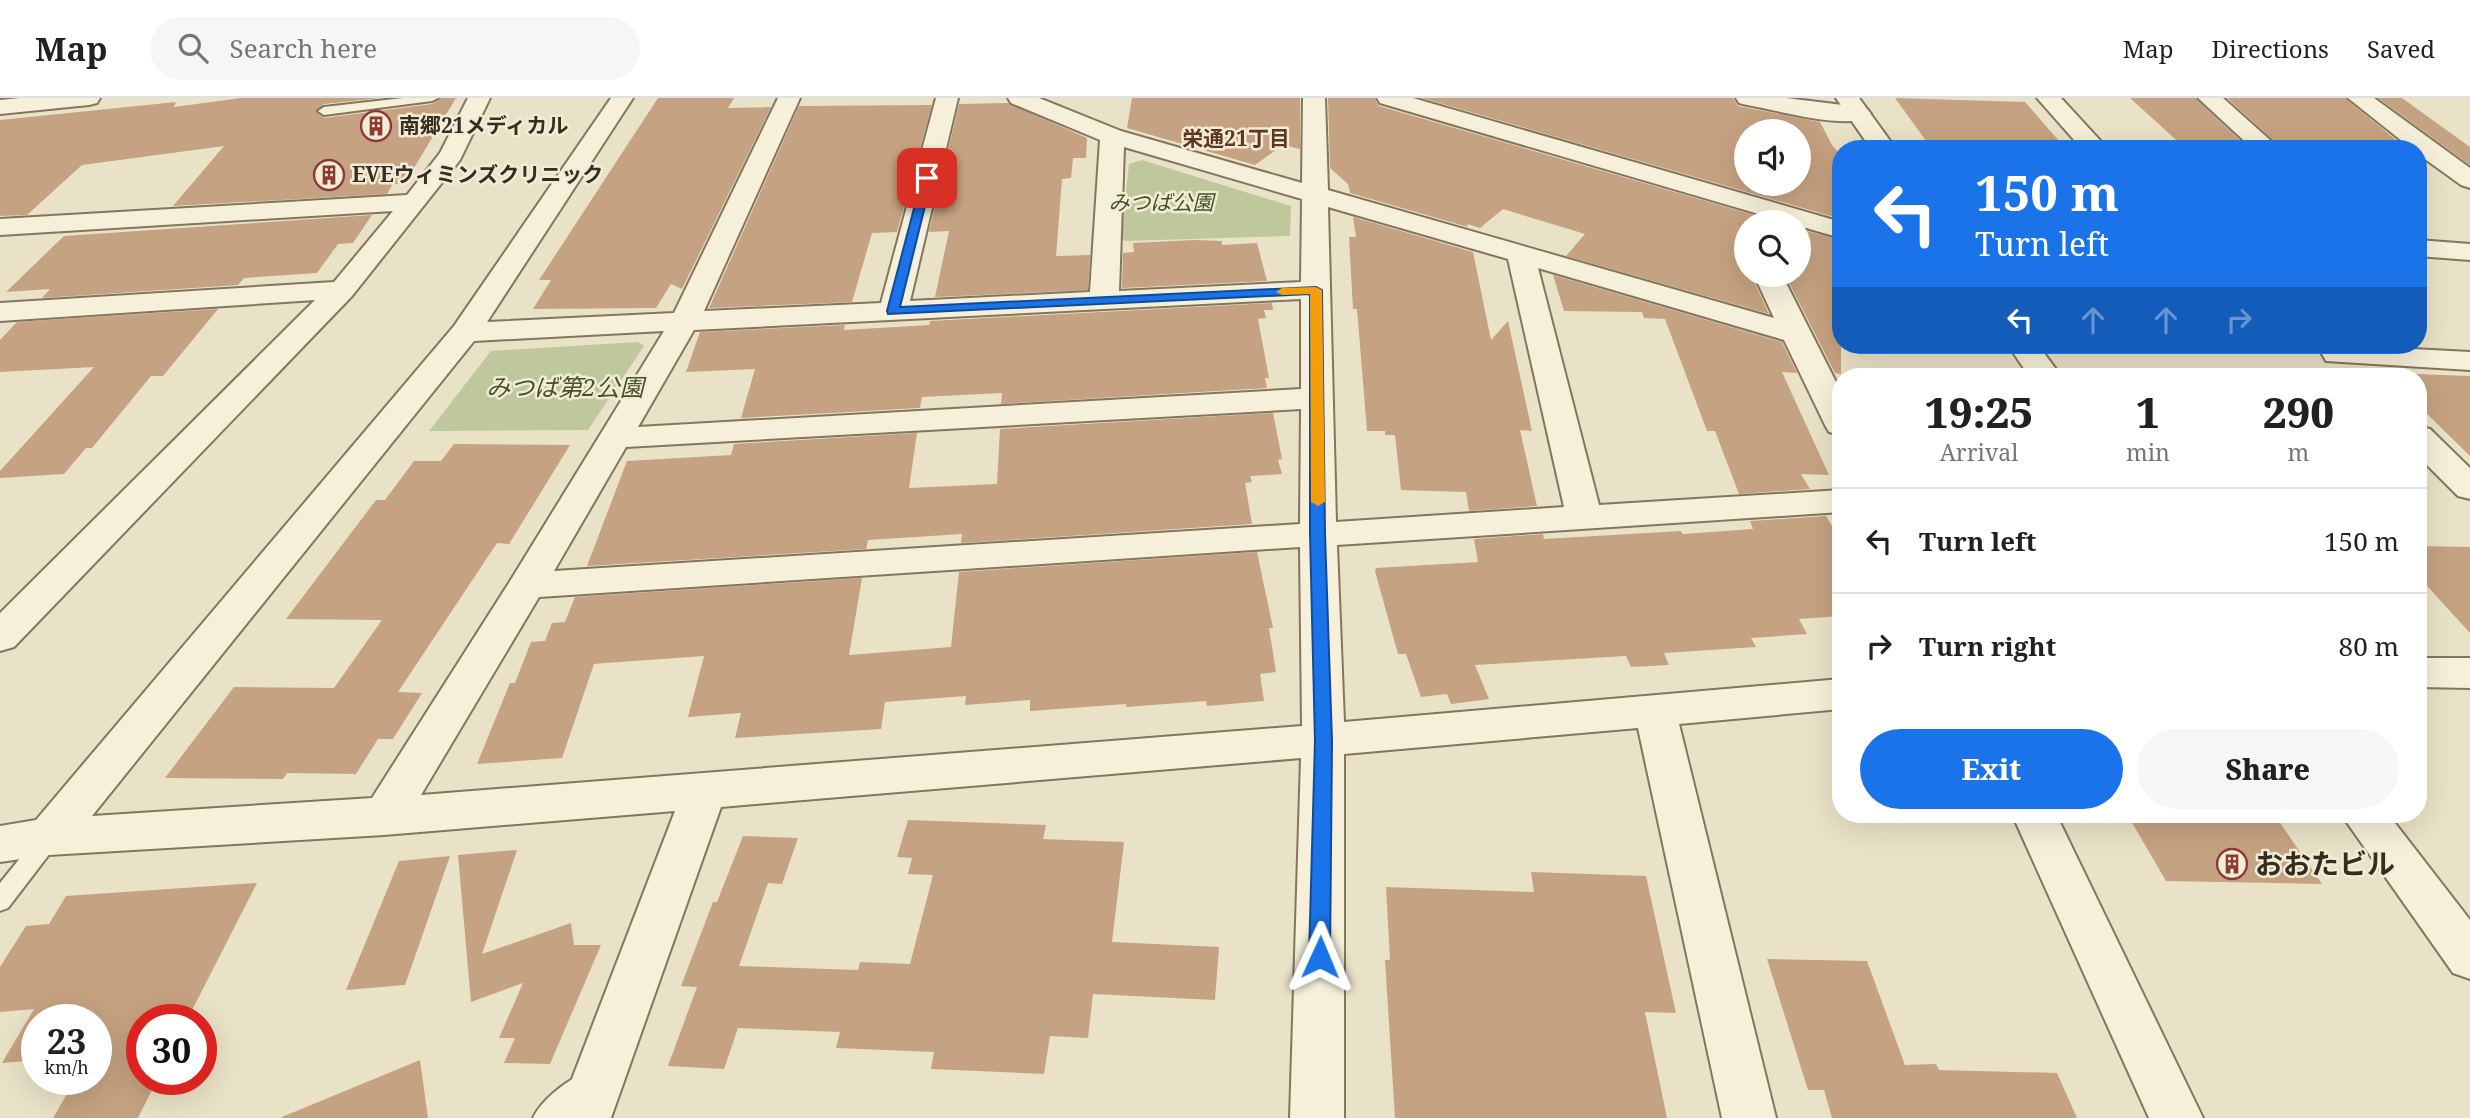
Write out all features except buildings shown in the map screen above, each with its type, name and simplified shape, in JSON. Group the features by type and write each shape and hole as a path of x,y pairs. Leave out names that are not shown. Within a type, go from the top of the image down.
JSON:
{"street":[{"path":"0,107 89,98"},
{"path":"0,637 342,290 451,155 479,98"},
{"path":"49,837 465,332 622,98"},
{"path":"384,817 684,322 789,98"},
{"path":"893,311 947,98"},
{"path":"1019,98 1112,136 1797,334"},
{"path":"1314,98 1318,534 1324,741 1317,1118"},
{"path":"1388,98 1832,227"},
{"path":"1747,98 1826,112 1853,106 1878,140"},
{"path":"2048,98 2088,140"},
{"path":"2209,98 2257,140"},
{"path":"2359,98 2416,140"},
{"path":"1104,300 1112,136"},
{"path":"2427,148 2470,180"},
{"path":"0,227 415,202"},
{"path":"2427,249 2470,252"},
{"path":"1521,254 1584,516"},
{"path":"1774,287 1832,406"},
{"path":"0,312 342,290"},
{"path":"465,332 1316,290"},
{"path":"2337,354 2351,368"},
{"path":"2390,354 2470,361"},
{"path":"615,438 1318,398"},
{"path":"2427,444 2468,483"},
{"path":"527,585 1832,502"},
{"path":"0,593 47,589"},
{"path":"2427,672 2470,673"},
{"path":"0,844 49,837 384,817 704,792 1324,741 1832,695"},
{"path":"1655,710 1749,1118"},
{"path":"584,1118 704,792"},
{"path":"2038,823 2176,1118"},
{"path":"2370,823 2470,957"}],"lane":[{"path":"324,111 432,98"},
{"path":"0,901 49,837"},
{"path":"547,1118 602,1069"}],"green space":[{"name":"みつば公園","path":"1142,160 1291,206 1290,236 1125,241 1121,238 1129,164"},
{"name":"みつば第2公園","path":"638,342 644,346 588,430 429,431 491,351"}],"slow traffic":[{"path":"1282,292 1316,290 1318,502"}],"place":[{"name":"南郷21メディカル","path":"376,126"},
{"name":"EVEウィミンズクリニック","path":"329,175"},
{"name":"おおたビル","path":"2232,864"}],"district":[{"name":"栄通21丁目","path":"1236,139"}],"route":[{"path":"927,178 893,311 1316,290 1318,534 1324,741 1320,957"}]}
